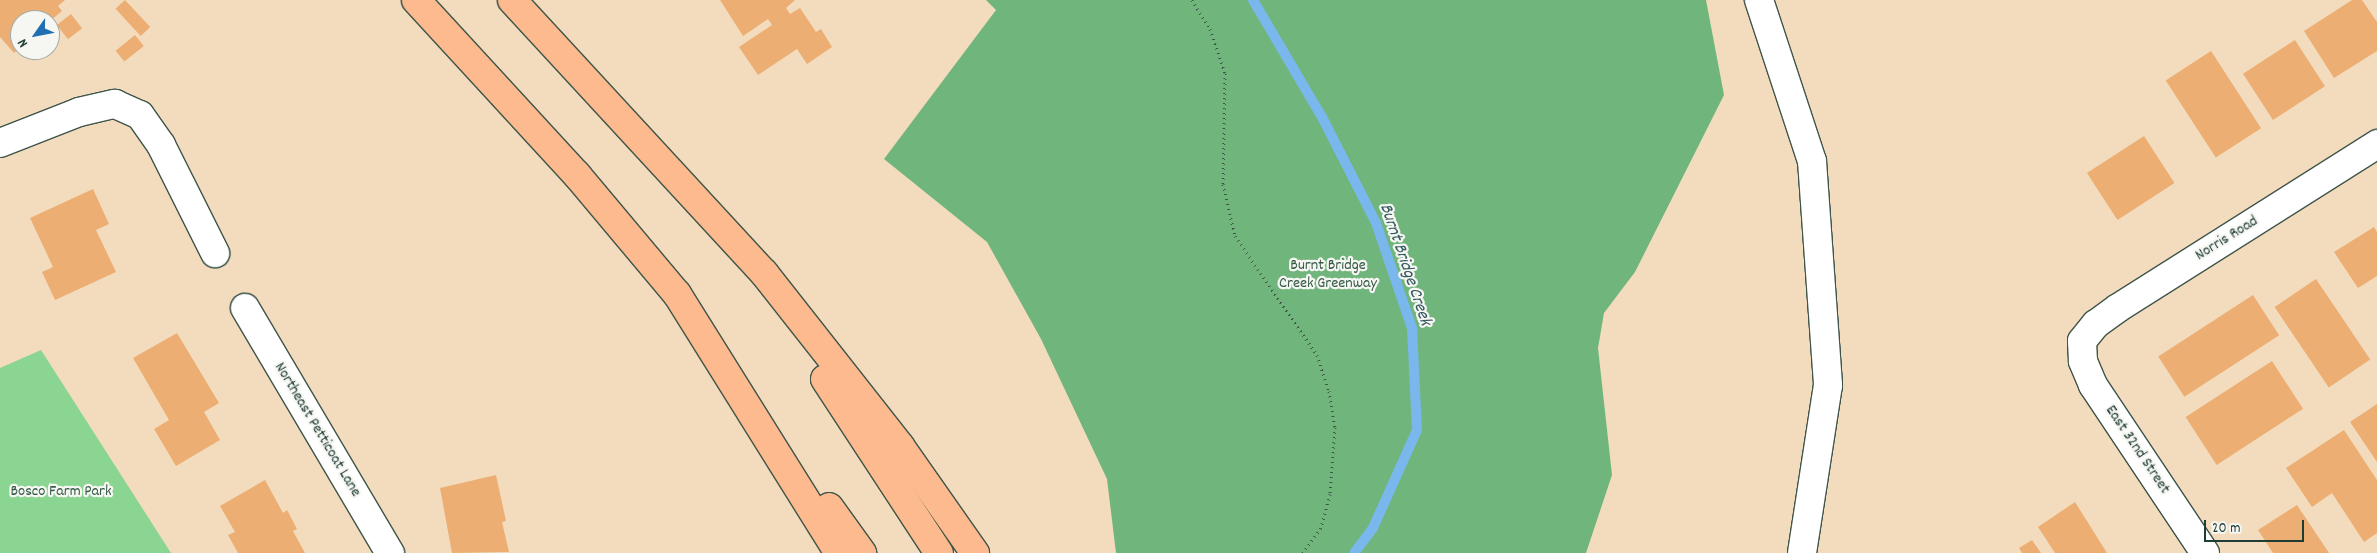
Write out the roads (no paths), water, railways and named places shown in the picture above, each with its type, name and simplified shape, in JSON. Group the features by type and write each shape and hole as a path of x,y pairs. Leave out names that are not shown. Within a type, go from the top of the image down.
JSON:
{"highway":[{"path":"416,0 570,168 677,294 721,361 839,553"},
{"path":"511,0 755,280 853,418 939,553"},
{"path":"511,0 764,273 900,446 975,553"},
{"path":"721,361 862,553"}],"street":[{"path":"1759,0 1812,161 1828,385 1802,553"},
{"path":"0,143 79,112 115,104 140,115 161,145 215,253"},
{"name":"Norris Road","path":"2082,341 2096,324 2118,308 2377,144"},
{"name":"Northeast Petticoat Lane","path":"245,308 390,553"},
{"name":"East 32nd Street","path":"2082,341 2083,361 2094,385 2205,553"}],"waterway":[{"name":"Burnt Bridge Creek","path":"1253,0 1322,117 1376,223 1412,328 1417,430 1373,528 1354,553"}],"park label":[{"name":"Burnt Bridge Creek Greenway","path":"1328,275"},
{"name":"Bosco Farm Park","path":"61,492"}]}
